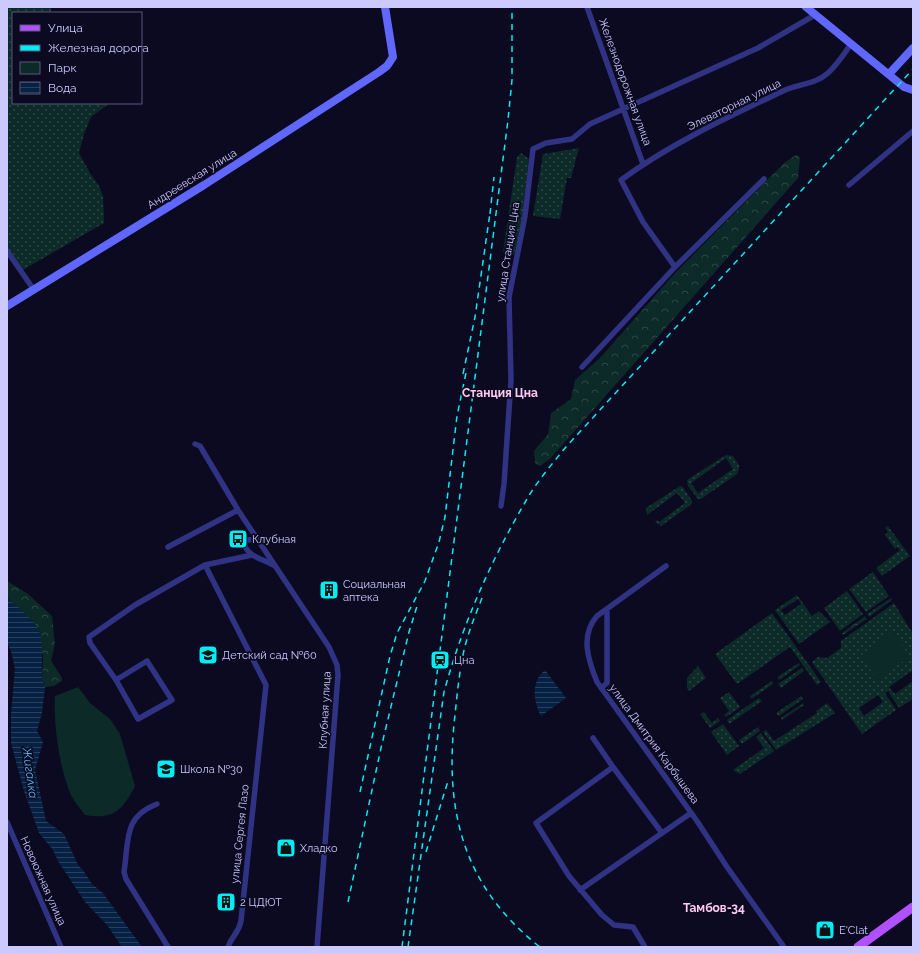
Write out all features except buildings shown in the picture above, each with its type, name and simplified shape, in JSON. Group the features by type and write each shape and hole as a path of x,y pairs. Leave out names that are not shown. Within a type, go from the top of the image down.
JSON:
{"main road":[{"path":"858,947 913,907"}],"street":[{"name":"Андреевская улица","path":"7,306 317,113 387,66 393,57 385,7"},
{"name":"Железнодорожная улица","path":"587,7 623,108 633,131 643,164"},
{"path":"806,7 873,63 904,87 913,90"},
{"path":"623,108 653,97 758,48 815,15"},
{"name":"Элеваторная улица","path":"674,266 643,222 621,180 643,164 698,133 783,91 812,83 828,74 851,44"},
{"path":"889,74 913,48"},
{"name":"улица Станция Цна","path":"501,506 504,484 511,380 509,297 525,216 532,151 538,146 572,139 590,124 623,108"},
{"path":"849,185 913,131"},
{"path":"582,367 674,266 764,179"},
{"path":"7,251 34,290"},
{"name":"Клубная улица","path":"195,444 200,446 256,539 329,647 337,665 338,675 317,947"},
{"path":"168,547 238,510"},
{"path":"256,539 247,540 244,544 246,551 274,565"},
{"path":"116,680 147,661 172,700 138,719 116,680 90,643 89,637 135,605 205,565 252,555"},
{"name":"улица Сергея Лазо","path":"205,565 266,685 241,921 239,932 231,939 228,947"},
{"name":"улица Дмитрия Карбышева","path":"666,566 607,608 590,624 587,634 591,668 601,688 691,813 727,867 784,947"},
{"path":"601,688 607,683 607,608"},
{"path":"593,738 662,833"},
{"path":"613,767 536,823 580,890 602,915 614,925 633,927 645,947"},
{"path":"157,804 144,809 137,815 132,823 124,872 126,879 168,947"},
{"path":"580,890 691,813"},
{"name":"Новоюжная улица","path":"7,822 61,947"}],"green space":[{"path":"7,7 51,7 51,12 12,12 12,104 109,104 91,117 84,134 79,153 99,186 103,196 104,223 21,271 7,249"},
{"path":"579,148 571,178 567,178 560,219 533,216 543,154"},
{"path":"521,153 529,159 523,216 514,255 503,252 517,157"},
{"path":"796,155 800,157 798,178 550,459 540,466 535,463 534,451 548,434 551,413 571,399 575,380 600,358 674,274 784,163"},
{"path":"726,455 733,456 739,465 737,474 701,499 698,499 688,486 687,480","holes":["726,458 733,469 698,493 691,483"]},
{"path":"680,486 683,487 692,501 692,504 661,526 655,522 657,520 659,522 685,503 677,493 647,515 646,508"},
{"path":"888,526 910,556 882,576 876,568 900,550 897,547 895,549 885,535 888,532 885,528"},
{"path":"873,572 889,596 866,612 849,589"},
{"path":"7,581 28,594 52,616 55,644 51,661 62,678 62,681 54,686 45,687 42,683 43,655 29,618 7,597"},
{"path":"847,591 863,614 840,631 824,608"},
{"path":"797,595 812,616 819,611 830,622 799,644 775,610","holes":["798,599 801,604 785,615 781,610"]},
{"path":"891,598 892,600 869,617 867,614"},
{"path":"894,603 913,634 913,670 889,687 895,694 913,681 913,699 899,708 889,693 891,690 885,693 896,710 862,734 812,662 818,657 827,658 841,648 841,641","holes":["878,695 883,702 864,716 859,708"]},
{"path":"772,613 821,682 817,685 790,647 737,684 715,654"},
{"path":"865,616 867,619 843,635 842,633"},
{"path":"892,632 910,656 878,680 860,656"},
{"path":"799,663 800,665 779,680 777,677"},
{"path":"698,666 706,678 689,691 687,688 687,678"},
{"path":"802,668 804,671 781,688 778,684"},
{"path":"772,681 773,684 751,699 750,696"},
{"path":"78,687 90,703 110,719 120,734 135,786 126,802 116,812 110,815 85,815 72,797 64,775 56,734 55,696"},
{"path":"729,692 740,707 726,717 724,715 729,711 720,698"},
{"path":"801,696 803,699 779,716 776,713"},
{"path":"759,698 762,701 729,724 727,720"},
{"path":"803,703 804,705 782,720 781,718"},
{"path":"827,703 835,713 776,750 763,732 766,730 774,741 817,713 816,711"},
{"path":"704,712 712,723 718,718 720,721 710,728 700,714"},
{"path":"723,724 739,746 727,755 711,732"},
{"path":"758,727 760,731 742,744 739,740"},
{"path":"761,733 774,751 740,774 733,770 764,748 756,737"}],"water":[{"name":"Жигалка","path":"7,597 32,620 38,629 40,636 42,676 45,687 42,713 37,731 43,742 35,770 46,821 64,834 78,865 92,884 103,893 142,947 122,947 107,925 85,902 58,861 53,850 39,833 24,791 11,743 11,714 15,669 11,651 7,643"},
{"path":"545,670 566,698 541,716 536,704 535,685 540,675"}],"railway":[{"path":"402,947 508,120 512,80 512,7"},
{"path":"408,947 444,692 460,640 480,590 516,517 534,488 565,448 913,69"},
{"path":"490,214 494,177"},
{"path":"463,374 475,317 490,213"},
{"path":"360,792 390,656 397,633 425,581 439,542 445,517 457,416 467,368"},
{"path":"482,598 471,626 465,648 457,692 452,749 456,814 464,843 476,872 492,898 514,923 540,947"},
{"path":"348,902 381,748 409,632 418,603"},
{"path":"426,852 448,781"}],"place":[{"name":"Клубная","path":"238,539"},
{"name":"Социальная аптека","path":"329,590"},
{"name":"Детский сад №60","path":"208,655"},
{"name":"Цна","path":"440,660"},
{"name":"Школа №30","path":"166,769"},
{"name":"Хладко","path":"286,848"},
{"name":"2 ЦДЮТ","path":"226,902"},
{"name":"E'Clat","path":"825,930"}],"district":[{"name":"Станция Цна","path":"500,393"},
{"name":"Тамбов-34","path":"714,908"}]}
